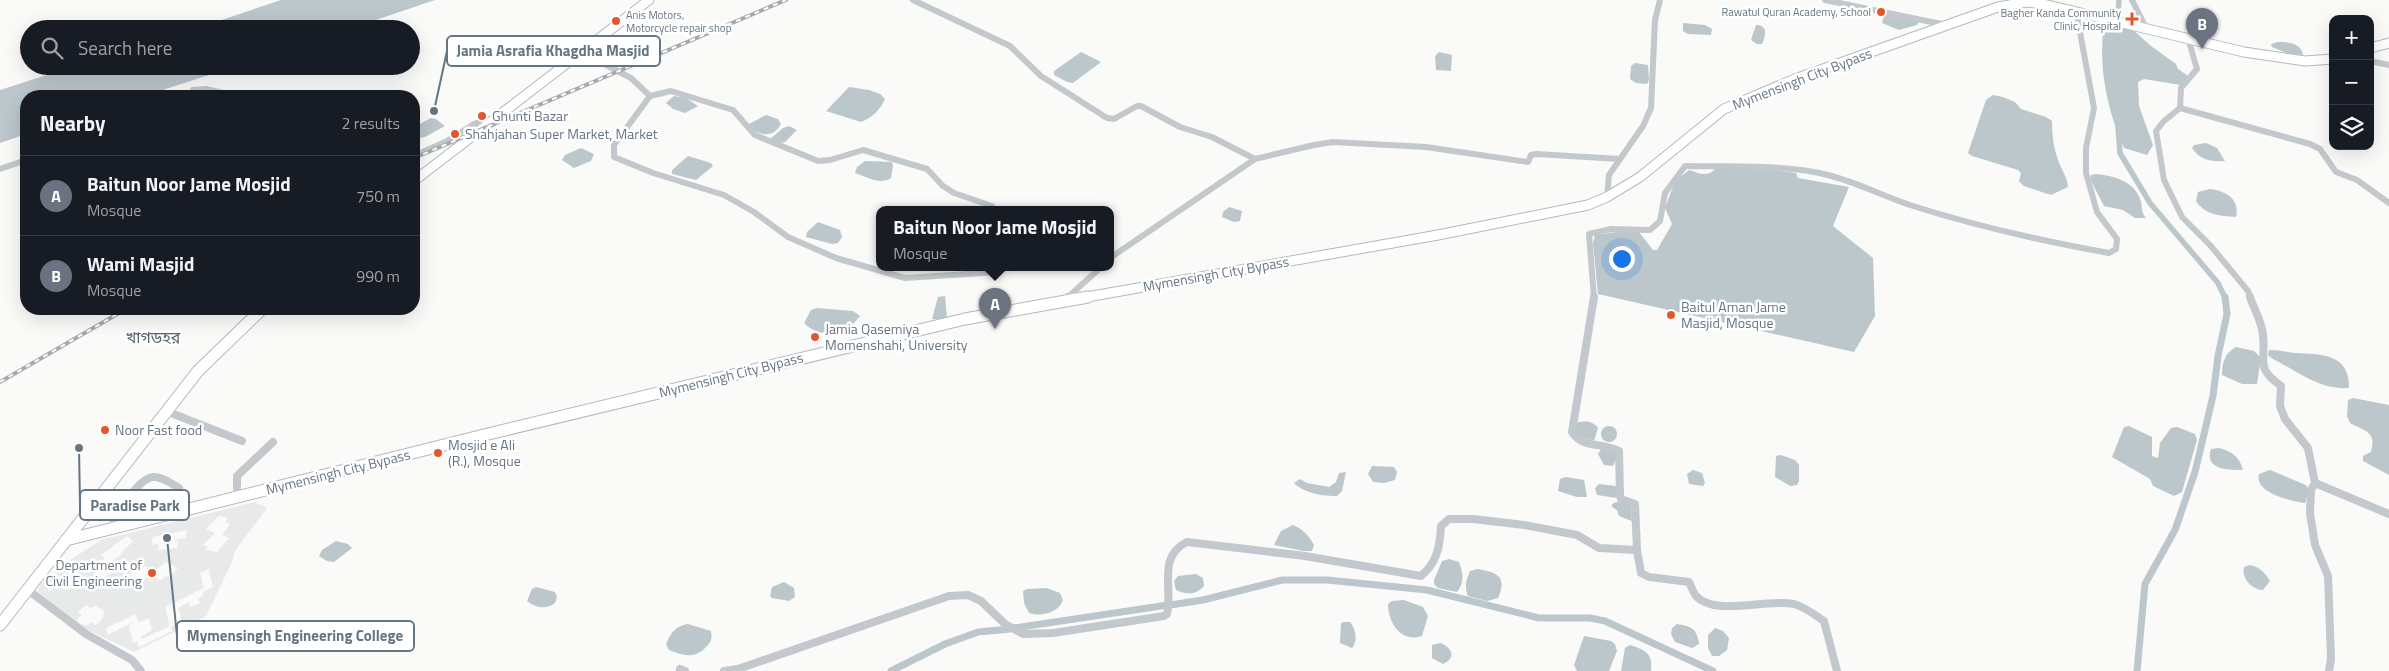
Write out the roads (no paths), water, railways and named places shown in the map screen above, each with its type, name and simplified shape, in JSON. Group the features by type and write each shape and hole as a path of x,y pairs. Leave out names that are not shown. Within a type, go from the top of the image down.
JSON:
{"highway":[{"path":"420,176 649,0"},
{"name":"Mymensingh City Bypass","path":"66,540 484,435 965,319 1529,218 1588,205 1607,197 1640,176 1724,110 1795,79 1998,7 2025,1 2274,57 2306,61 2329,59"},
{"path":"2374,47 2389,43"},
{"path":"0,625 198,371 256,315"}],"street":[{"path":"913,0 1010,46 1041,76 1107,118 1114,119 1141,106 1180,127 1212,137 1256,159"},
{"path":"1607,197 1610,175 1643,126 1651,108 1655,29 1660,0"},
{"path":"1825,0 1875,8 1946,25"},
{"path":"2132,0 2146,28"},
{"path":"1837,671 1824,620 1794,604 1770,603 1740,606 1700,599 1694,595 1689,582 1649,577 1642,573 1637,550 1635,504 1621,498 1620,495 1619,452 1613,448 1579,440 1572,432 1594,297 1590,234 1596,231 1634,228 1650,230 1662,219 1662,204 1668,189 1675,176 1685,166 1772,168 1828,175 1910,205 1950,217 2048,242 2109,253 2116,249 2117,239 2097,212 2086,172 2086,148 2094,108 2087,65 2078,34 2077,16 2063,12 2056,7"},
{"path":"2180,108 2180,88 2195,73 2188,38"},
{"path":"581,52 631,78 650,96"},
{"path":"2374,62 2389,66"},
{"path":"876,270 836,258 788,237 754,212 724,195 654,173 614,157 614,145 650,96 670,91 733,110 756,135 810,158 826,162 838,159 853,151 863,150 910,164 935,174 942,185 956,194 992,206"},
{"path":"2180,108 2310,144 2320,149 2336,172 2356,180 2389,203"},
{"path":"2180,108 2164,121 2156,131 2164,180 2182,217 2210,245 2248,291 2263,333 2266,375 2281,386 2278,398 2285,420 2308,448 2315,483 2311,490 2310,513 2315,545 2328,576 2331,659 2329,671"},
{"path":"420,153 447,141 474,124 494,118"},
{"path":"1114,255 1256,159 1333,142 1426,147 1528,162 1531,156 1536,154 1620,159"},
{"path":"0,170 20,162"},
{"path":"881,271 905,278 961,276 998,272"},
{"path":"1063,302 1097,271"},
{"path":"166,411 242,441"},
{"path":"237,498 237,476 273,442"},
{"path":"111,530 116,516 149,479 156,478 179,488"},
{"path":"2315,483 2389,514"},
{"path":"724,671 738,669 949,596 968,595 981,601 1005,624 1024,634 1053,633 1164,616 1167,614 1169,603 1168,565 1173,551 1179,545 1187,542 1254,548 1317,557 1421,576 1430,570 1437,558 1441,526 1449,519 1473,519 1524,526 1577,535 1599,548 1637,550"},
{"path":"28,590 86,634 132,660 141,671"}],"waterway":[{"path":"2117,25 2119,0"},
{"path":"2118,127 2120,153 2150,203 2218,283 2225,298"},
{"path":"2137,671 2145,584 2175,530 2195,472 2213,396 2218,356 2227,314 2225,297"},
{"path":"1170,605 1203,600 1282,580 1327,580 1427,590 1539,618 1590,618 1605,621 1713,671"},
{"path":"1014,628 1168,605"},
{"path":"891,671 945,644 978,632 1010,629"}],"railway":[{"path":"420,155 786,0"},
{"path":"0,382 116,315"}],"place":[{"name":"Rawatul Quran Academy, School","path":"1881,12"},
{"name":"Bagher Kanda Community Clinic, Hospital","path":"2132,19"},
{"name":"Anis Motors, Motorcycle repair shop","path":"616,21"},
{"name":"Wami Masjid","path":"2202,49"},
{"name":"Jamia Asrafia Khagdha Masjid","path":"434,111"},
{"name":"Ghunti Bazar","path":"482,116"},
{"name":"Shahjahan Super Market, Market","path":"455,134"},
{"name":"Baitul Aman Jame Masjid, Mosque","path":"1671,315"},
{"name":"Baitun Noor Jame Mosjid","path":"995,329"},
{"name":"Jamia Qasemiya Momenshahi, University","path":"815,337"},
{"name":"Noor Fast food","path":"105,430"},
{"name":"Paradise Park","path":"79,448"},
{"name":"Mosjid e Ali (R.), Mosque","path":"438,453"},
{"name":"Mymensingh Engineering College","path":"167,538"},
{"name":"Department of Civil Engineering","path":"152,573"}],"district":[{"name":"খাগডহর","path":"153,337"}]}
